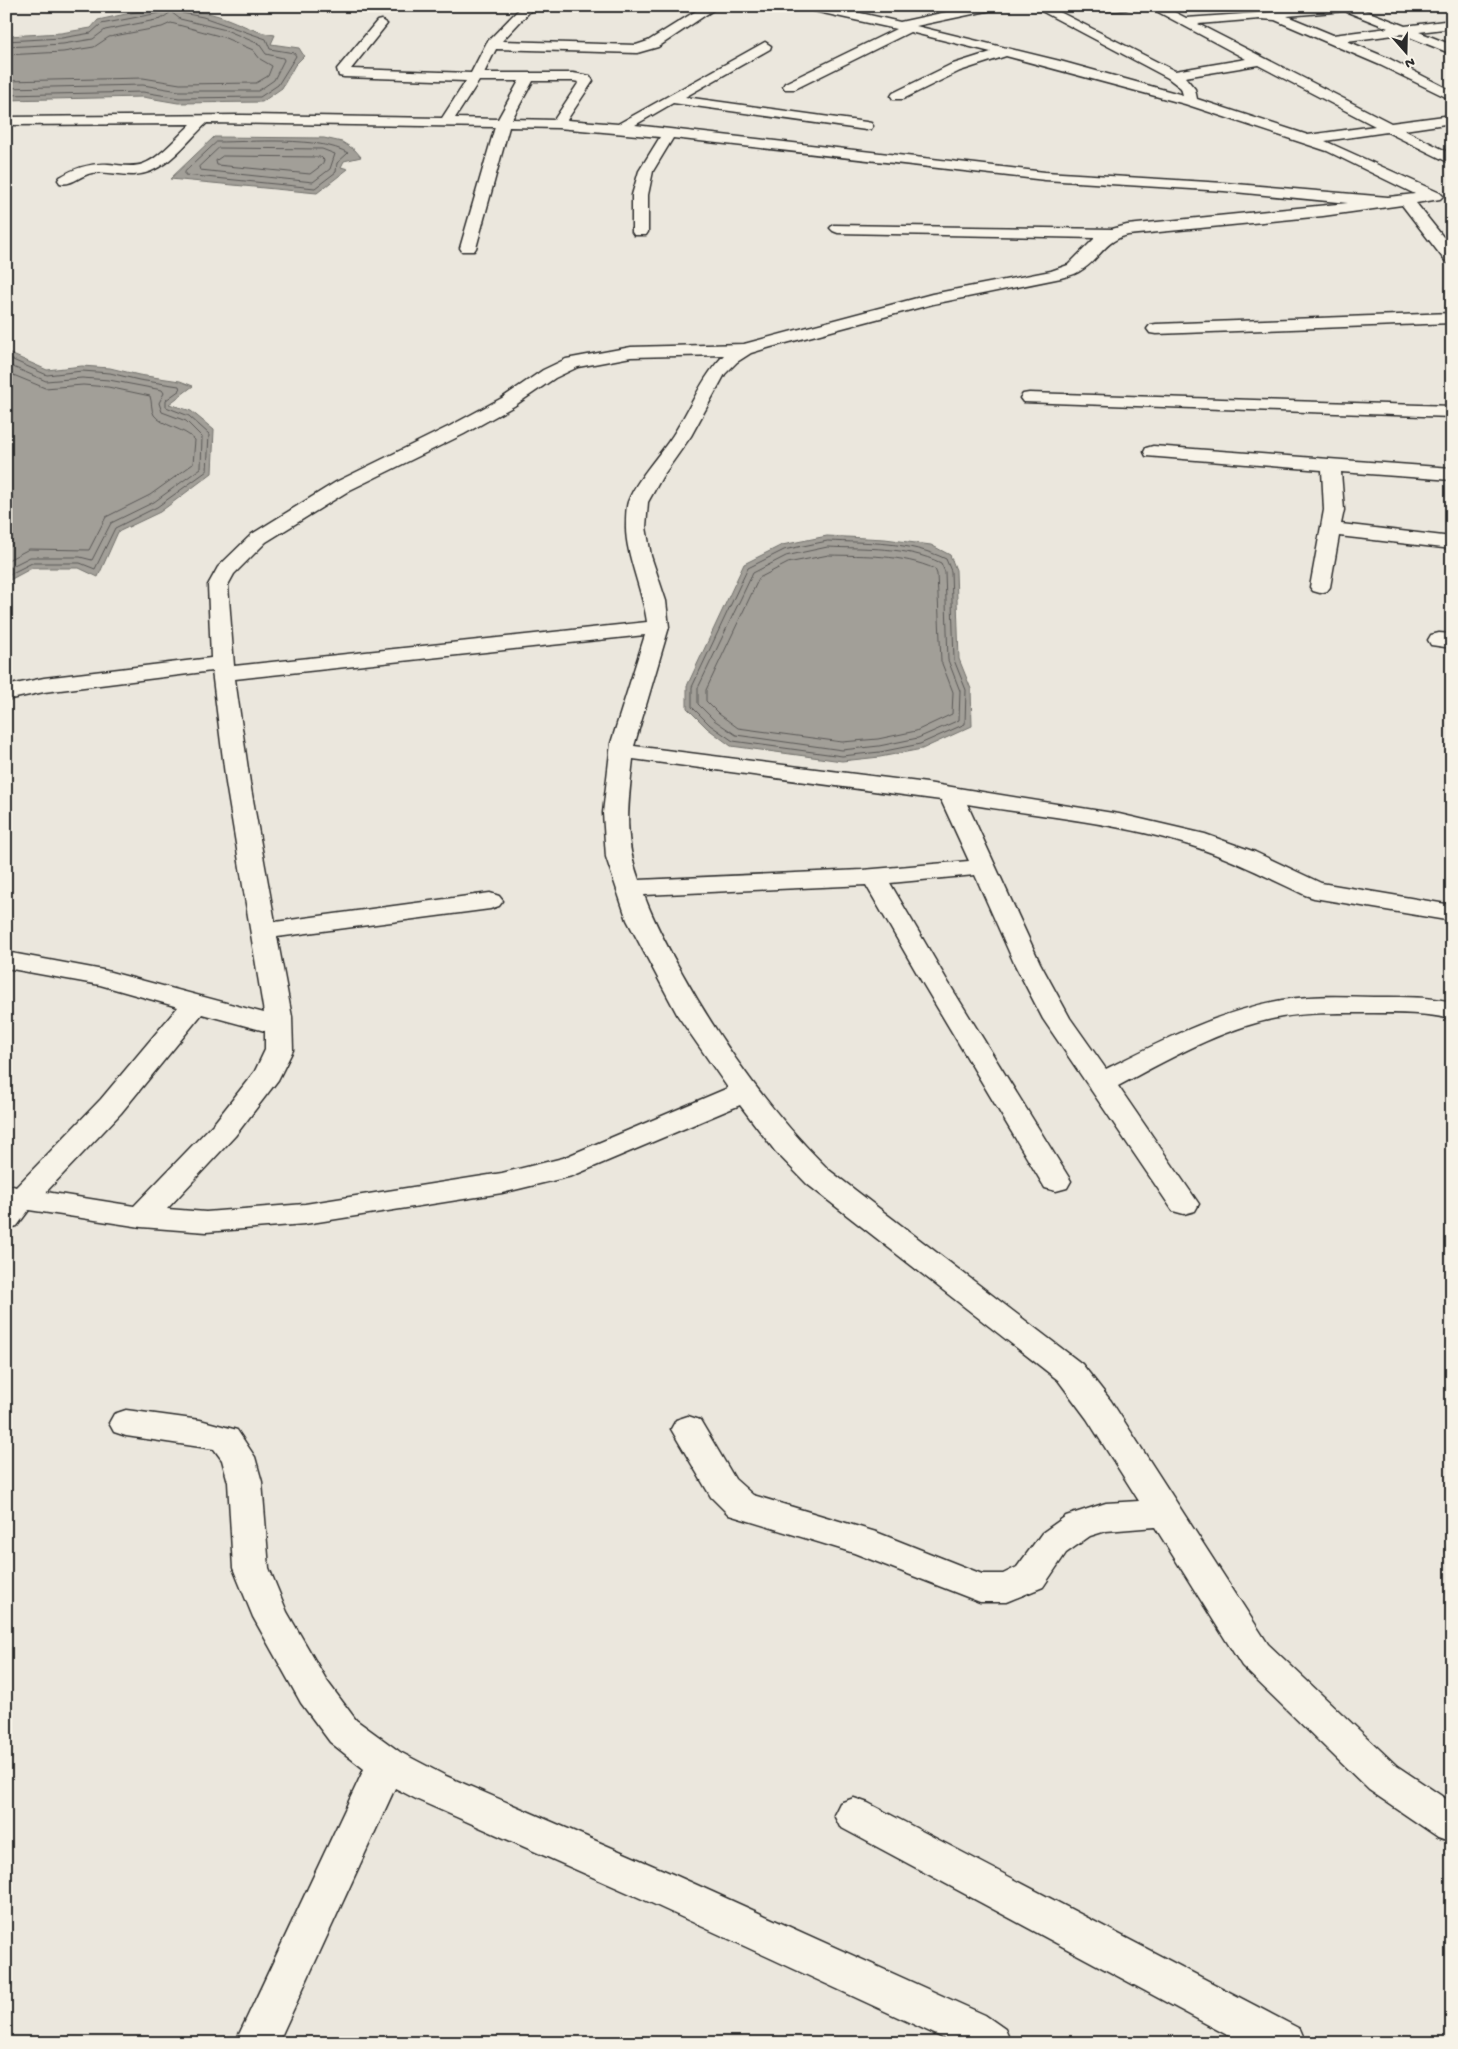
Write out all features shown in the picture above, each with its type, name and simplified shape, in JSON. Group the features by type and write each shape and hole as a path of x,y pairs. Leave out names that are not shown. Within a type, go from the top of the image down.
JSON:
{"street":[{"path":"446,122 475,77 492,45 529,6"},
{"path":"492,45 637,49 647,47 713,6"},
{"path":"809,6 847,13 1004,52 1124,82 1190,101 1332,148 1433,196"},
{"path":"790,86 903,27 992,6"},
{"path":"1038,6 1173,75 1188,87 1191,93 1190,101"},
{"path":"1099,6 1127,6"},
{"path":"1153,6 1452,160"},
{"path":"1184,22 1350,7 1452,51"},
{"path":"1265,14 1282,18 1385,62 1452,96"},
{"path":"381,24 344,68 344,73 581,78 586,81 558,124"},
{"path":"1332,39 1452,24"},
{"path":"620,128 765,46"},
{"path":"581,78 604,48"},
{"path":"1433,56 1452,51"},
{"path":"898,96 955,68 1004,52"},
{"path":"1385,62 1404,60"},
{"path":"1173,75 1259,61"},
{"path":"468,248 503,123 528,77"},
{"path":"1431,85 1452,83"},
{"path":"671,99 866,126"},
{"path":"1308,139 1452,118"},
{"path":"66,180 84,169 102,167 140,169 154,165 203,120"},
{"path":"6,121 203,120 558,124 620,128 985,171 1397,201 1452,259"},
{"path":"640,232 640,195 646,171 669,134"},
{"path":"838,228 1112,234 1144,227 1274,216 1433,196 1448,198"},
{"path":"141,1217 225,1129 268,1074 279,1050 278,1016 238,783 223,669 218,586 225,571 259,538 343,486 457,430 508,402 549,374 572,363 631,352 745,349 932,299 1055,275 1074,268 1102,240 1112,234"},
{"path":"1156,329 1452,318"},
{"path":"745,349 730,358 718,371 682,436 653,476 638,502 636,527 641,556 655,601 658,627 622,751 615,813 618,857 640,920 692,1016 745,1092 785,1144 818,1178 1070,1372 1099,1410 1256,1655 1383,1778 1452,1825"},
{"path":"1029,398 1452,412"},
{"path":"1153,452 1452,474"},
{"path":"1320,587 1334,510 1331,466"},
{"path":"1331,529 1452,543"},
{"path":"6,693 44,685 658,627"},
{"path":"622,751 951,794 1119,821 1196,839 1246,856 1314,890 1452,913"},
{"path":"951,794 1027,963 1057,1018 1184,1204"},
{"path":"629,888 874,877 984,867"},
{"path":"874,877 935,982 1056,1181"},
{"path":"264,931 490,901"},
{"path":"6,960 103,978 278,1026"},
{"path":"11,1204 111,1106 196,1003"},
{"path":"1101,1083 1178,1044 1245,1017 1282,1009 1348,1004 1420,1006 1452,1011"},
{"path":"11,1204 206,1222 305,1214 502,1183 572,1166 745,1092"},
{"path":"126,1423 200,1433 225,1439 238,1457 245,1482 251,1568 271,1617 314,1692 343,1732 386,1764 432,1788 663,1888 970,2028 990,2043"},
{"path":"688,1429 723,1488 741,1505 864,1542 980,1588 1006,1588 1030,1577 1054,1543 1078,1526 1106,1517 1164,1512"},
{"path":"256,2043 386,1764"},
{"path":"854,1815 1285,2043"}],"water":[{"path":"177,8 217,15 257,31 275,35 271,44 299,48 304,56 295,65 282,88 262,102 178,103 143,97 6,100 8,36 61,33 91,28 98,20 149,9"},
{"path":"214,137 324,138 342,142 355,150 361,157 344,161 341,167 348,169 317,193 170,179"},
{"path":"6,352 47,370 82,366 110,368 139,375 180,381 193,386 169,404 191,411 214,430 212,473 160,512 118,532 98,577 79,568 32,568 6,582"},
{"path":"827,536 885,539 931,545 950,555 956,570 959,659 971,689 972,726 922,749 880,757 842,761 731,746 707,728 687,708 687,686 744,564 782,545"}]}
